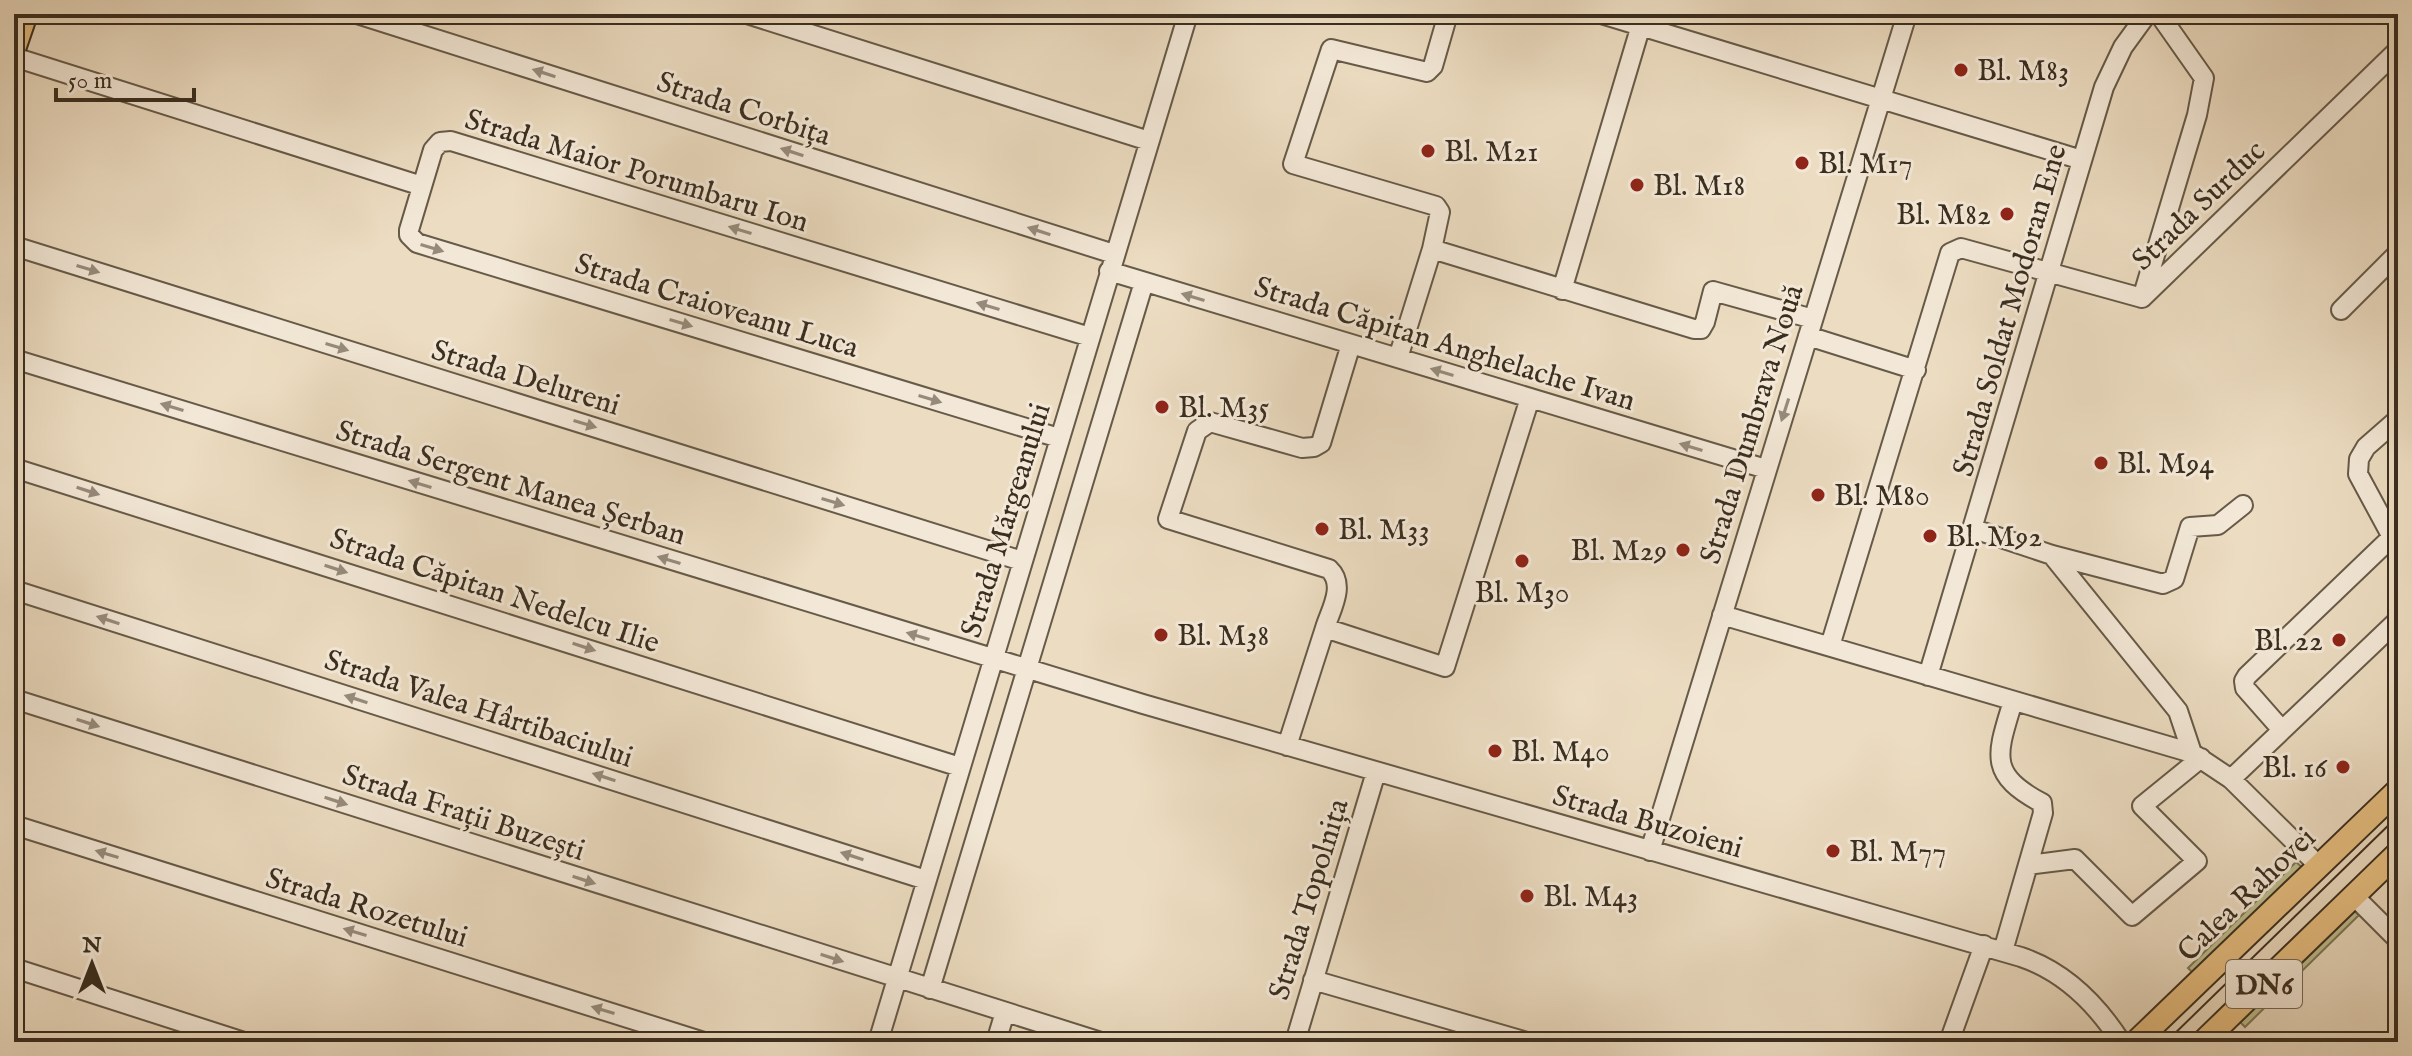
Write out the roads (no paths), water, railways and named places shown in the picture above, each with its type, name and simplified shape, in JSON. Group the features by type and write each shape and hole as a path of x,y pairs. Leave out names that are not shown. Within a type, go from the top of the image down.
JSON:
{"main road":[{"path":"14,49 26,14"},
{"name":"Calea Rahovei","path":"2136,1042 2398,790"},
{"name":"DN6","path":"2203,1042 2398,853"}],"street":[{"name":"Strada Corbița","path":"357,14 1111,263"},
{"path":"747,14 1149,141"},
{"name":"Strada Mărgeanului","path":"878,1042 1188,14"},
{"path":"1398,358 1441,218 1436,206 1293,164 1331,49 1427,72 1433,66 1448,14"},
{"path":"1601,14 2082,160"},
{"name":"Strada Dumbrava Nouă","path":"1650,851 1907,14"},
{"name":"Strada Soldat Modoran Ene","path":"1928,676 2082,160 2113,67 2147,14"},
{"path":"2142,298 2197,115 2204,78 2159,14"},
{"path":"1562,290 1641,25"},
{"name":"Strada Surduc","path":"1916,370 1950,253 1954,249 1961,248 2142,298 2398,50"},
{"path":"14,57 422,186"},
{"name":"Strada Maior Porumbaru Ion","path":"422,186 436,144 451,141 1090,337"},
{"name":"Strada Craioveanu Luca","path":"422,186 409,230 409,235 417,243 1059,438"},
{"name":"Strada Delureni","path":"14,246 1022,561"},
{"path":"1432,249 1701,329 1713,291 1916,370 1830,646"},
{"path":"2341,310 2398,253"},
{"name":"Strada Căpitan Anghelache Ivan","path":"1111,263 1144,282 1766,469"},
{"path":"930,989 1144,282"},
{"path":"1287,746 1339,584 1335,575 1329,569 1168,519 1197,431 1210,422 1302,448 1321,443 1351,344"},
{"name":"Strada Sergent Manea Șerban","path":"14,359 992,659"},
{"path":"1325,628 1445,667 1530,398"},
{"path":"2282,730 2245,688 2244,681 2395,541 2358,474 2359,459 2366,447 2398,419"},
{"name":"Strada Căpitan Nedelcu Ilie","path":"14,468 960,767"},
{"path":"1974,529 2052,555 2163,584 2174,579 2190,527 2218,525 2243,505"},
{"path":"2052,555 2178,711 2196,756"},
{"name":"Strada Valea Hârtibaciului","path":"14,590 926,880"},
{"path":"1722,615 2196,756 2231,779 2319,866"},
{"path":"2231,779 2398,620"},
{"name":"Strada Buzoieni","path":"992,659 2037,962 2067,979 2109,1024 2121,1042"},
{"name":"Strada Frații Buzești","path":"14,699 1101,1042"},
{"path":"2003,951 2043,813 2042,803 2019,791 2006,777 2001,764 2000,744 2013,701"},
{"path":"2028,865 2075,859 2132,916 2197,861 2142,806 2196,756"},
{"name":"Strada Topolnița","path":"1295,1042 1376,772"},
{"name":"Strada Rozetului","path":"14,825 704,1042"},
{"path":"2354,896 2398,940"},
{"path":"1949,1042 1984,945"},
{"path":"14,968 244,1042"},
{"path":"1313,980 1527,1042"},
{"path":"996,1042 1005,1012"}],"tram line":[{"path":"2166,1042 2398,816"}],"place":[{"name":"Bl. M83","path":"1961,70"},
{"name":"Bl. M21","path":"1428,151"},
{"name":"Bl. M17","path":"1802,163"},
{"name":"Bl. M18","path":"1637,185"},
{"name":"Bl. M82","path":"2007,214"},
{"name":"Bl. M35","path":"1162,407"},
{"name":"Bl. M94","path":"2101,463"},
{"name":"Bl. M80","path":"1818,495"},
{"name":"Bl. M33","path":"1322,529"},
{"name":"Bl. M92","path":"1930,536"},
{"name":"Bl. M29","path":"1683,550"},
{"name":"Bl. M30","path":"1522,561"},
{"name":"Bl. M38","path":"1161,635"},
{"name":"Bl. 22","path":"2339,640"},
{"name":"Bl. M40","path":"1495,751"},
{"name":"Bl. 16","path":"2343,767"},
{"name":"Bl. M77","path":"1833,851"},
{"name":"Bl. M43","path":"1527,896"}]}
